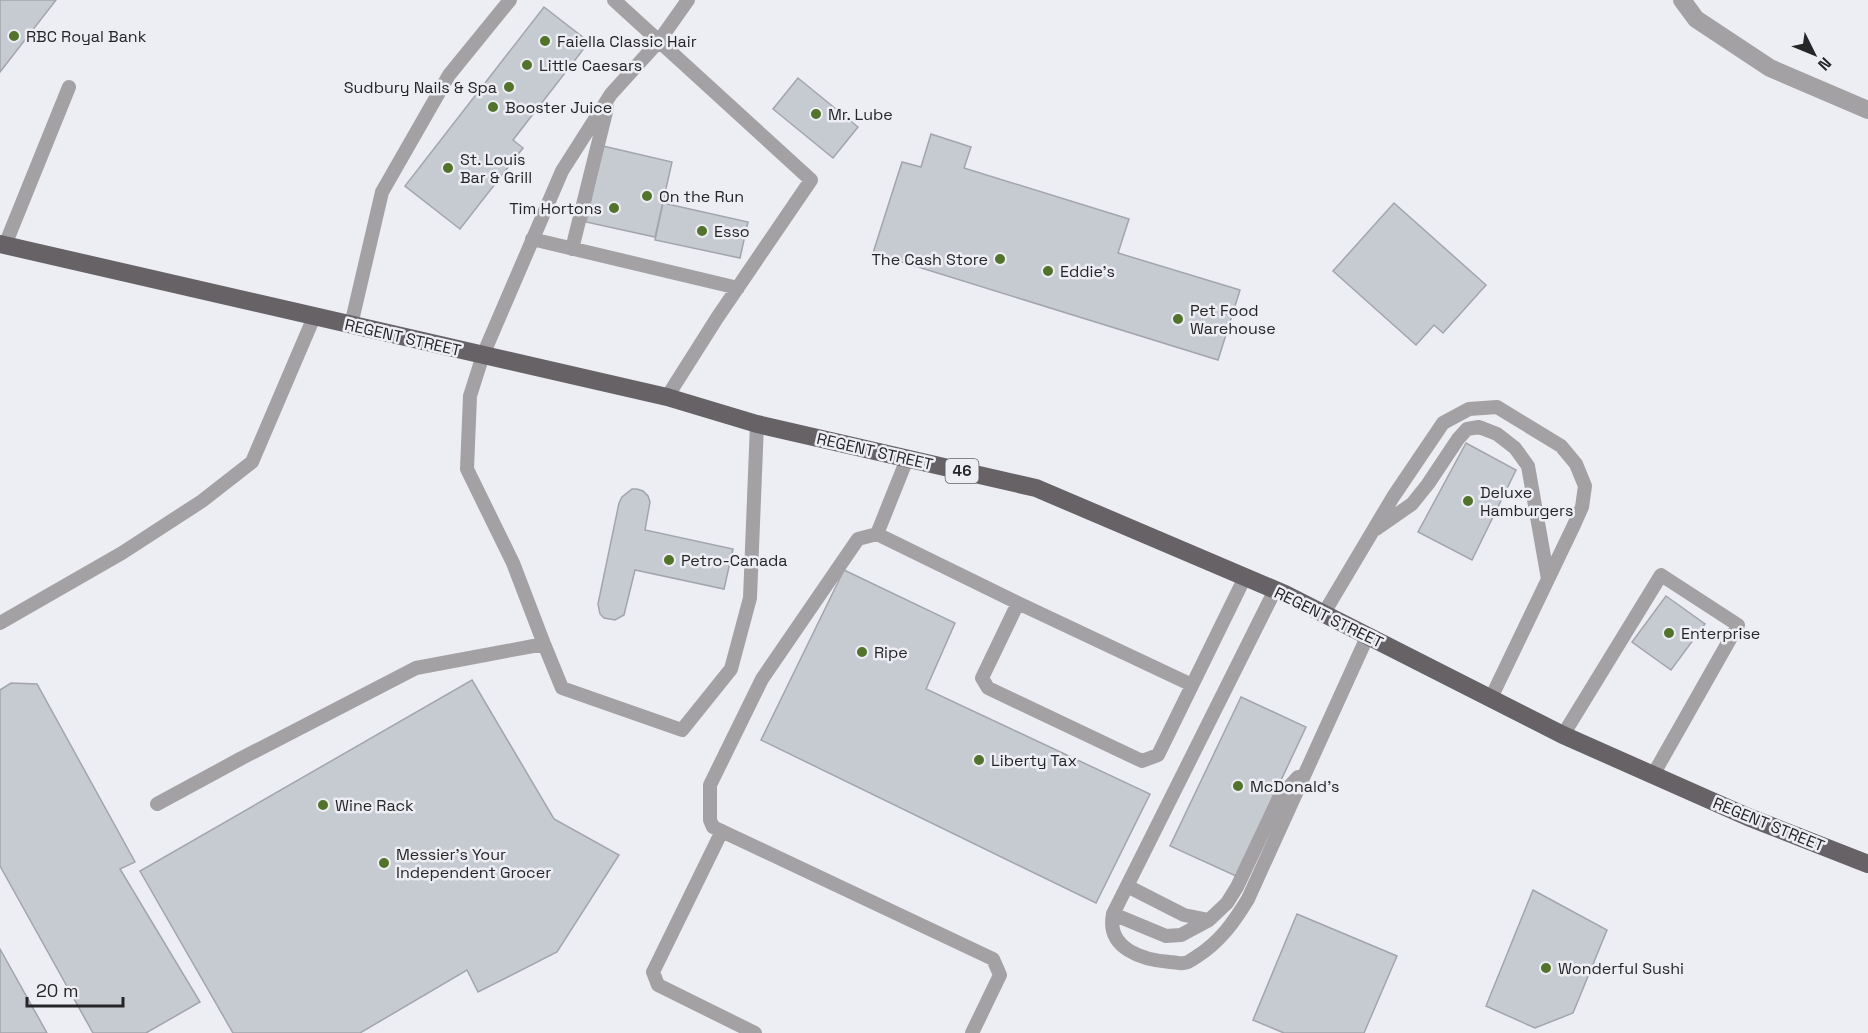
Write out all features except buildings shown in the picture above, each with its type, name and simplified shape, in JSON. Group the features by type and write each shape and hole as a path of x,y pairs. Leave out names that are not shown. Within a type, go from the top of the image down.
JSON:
{"main road":[{"name":"REGENT STREET","path":"2,245 667,397 757,424 1036,488 1275,590 1563,735 1749,818 1868,864"}],"street":[{"path":"1682,0 1696,19 1770,68 1868,110"}],"lane":[{"path":"351,325 382,192 449,75 510,0"},
{"path":"614,0 811,180 667,397"},
{"path":"687,0 659,41 611,94 562,171 483,355 470,396 467,469 513,563 562,688 682,730 730,669 750,598 757,424"},
{"path":"2,245 69,87"},
{"path":"572,249 611,94"},
{"path":"532,239 738,288"},
{"path":"0,623 122,553 202,501 252,462 314,317"},
{"path":"1324,614 1393,497 1443,423 1468,409 1497,407 1561,446 1576,464 1585,486 1582,507 1491,698"},
{"path":"1372,531 1412,504 1467,429 1479,426 1497,434 1515,448 1528,466 1548,579"},
{"path":"877,534 907,459"},
{"path":"972,1033 1000,975 993,959 714,827 710,820 710,785 762,680 858,539 877,534 1192,685"},
{"path":"1563,735 1661,575 1738,625 1653,775"},
{"path":"1018,603 982,678 988,688 1142,761 1158,755 1245,577"},
{"path":"1275,590 1113,914 1111,925 1114,936 1122,946 1150,960 1185,963 1209,949 1230,927 1248,899 1368,635"},
{"path":"157,804 416,668 544,644"},
{"path":"1113,914 1166,936 1182,935 1209,920 1227,903 1237,887 1279,798 1306,768"},
{"path":"722,831 653,972 658,985 755,1033"},
{"path":"1127,886 1184,915 1209,920"}],"place":[{"name":"RBC Royal Bank","path":"14,36"},
{"name":"Faiella Classic Hair","path":"545,41"},
{"name":"Little Caesars","path":"527,65"},
{"name":"Sudbury Nails & Spa","path":"509,87"},
{"name":"Booster Juice","path":"493,107"},
{"name":"Mr. Lube","path":"816,114"},
{"name":"St. Louis Bar & Grill","path":"448,168"},
{"name":"On the Run","path":"647,196"},
{"name":"Tim Hortons","path":"614,208"},
{"name":"Esso","path":"702,231"},
{"name":"The Cash Store","path":"1000,259"},
{"name":"Eddie's","path":"1048,271"},
{"name":"Pet Food Warehouse","path":"1178,319"},
{"name":"Deluxe Hamburgers","path":"1468,501"},
{"name":"Petro-Canada","path":"669,560"},
{"name":"Enterprise","path":"1669,633"},
{"name":"Ripe","path":"862,652"},
{"name":"Liberty Tax","path":"979,760"},
{"name":"McDonald's","path":"1238,786"},
{"name":"Wine Rack","path":"323,805"},
{"name":"Messier's Your Independent Grocer","path":"384,863"},
{"name":"Wonderful Sushi","path":"1546,968"}]}
